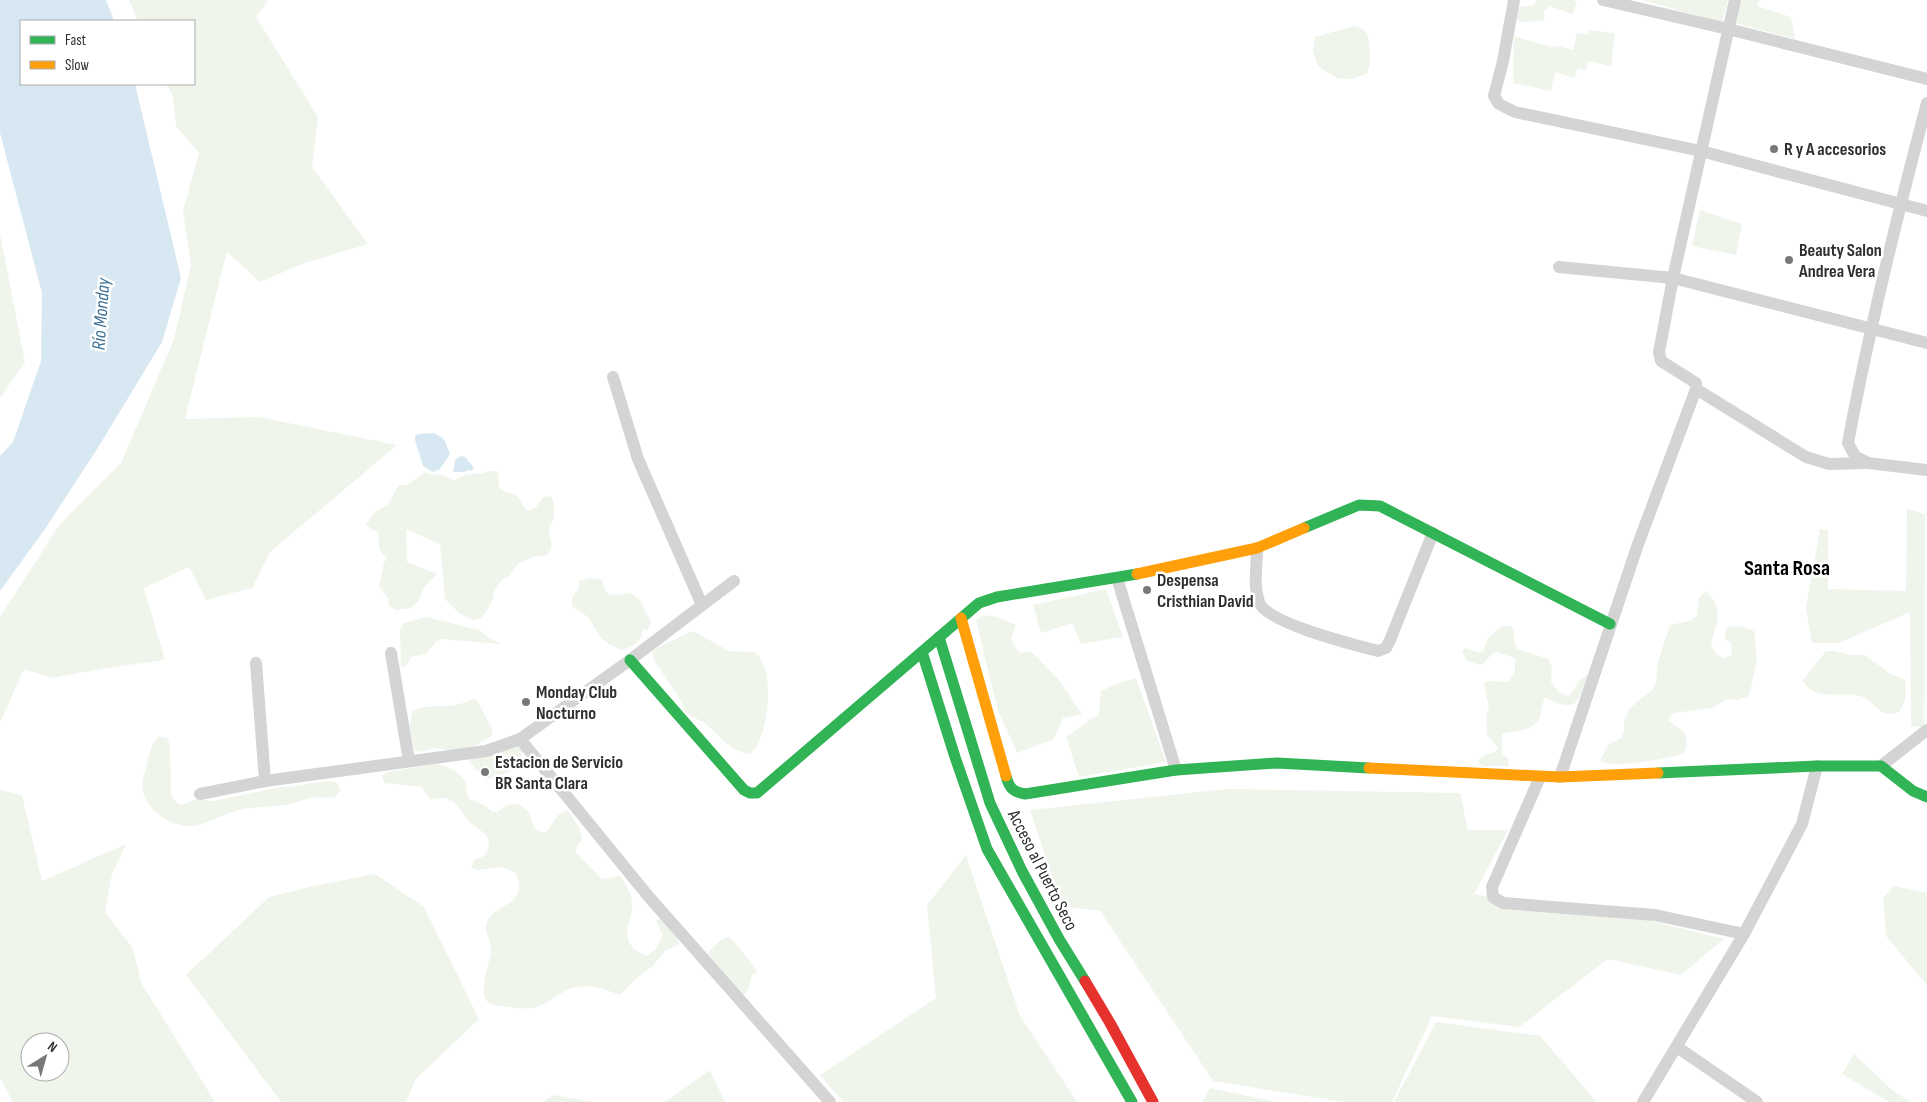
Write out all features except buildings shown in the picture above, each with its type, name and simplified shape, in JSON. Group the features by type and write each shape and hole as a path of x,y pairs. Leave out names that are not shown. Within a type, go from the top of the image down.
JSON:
{"street":[{"path":"1514,0 1503,61 1494,96 1499,104 1515,112 1701,151 1927,211"},
{"path":"1603,0 1927,79"},
{"path":"1560,777 1610,624 1696,390 1696,383 1661,361 1658,352 1735,0"},
{"path":"1868,463 1855,456 1848,443 1871,329 1927,103"},
{"path":"1559,267 1673,278 1927,344"},
{"path":"613,377 638,459 702,604"},
{"path":"1696,390 1806,457 1829,464 1868,463 1927,470"},
{"path":"630,660 744,790 756,793 979,603 998,597 1117,578 1257,548 1359,505 1380,506 1610,624"},
{"path":"1257,548 1256,587 1260,604 1268,614 1313,632 1378,651 1386,648 1390,640 1433,533"},
{"path":"1117,578 1176,770"},
{"path":"200,794 265,781 486,751 520,739 630,660 734,581"},
{"path":"961,618 1009,786 1015,792 1025,794 1176,770 1277,763 1540,777 1817,766 1881,766 1913,791 1927,797"},
{"name":"Acceso al Puerto Seco","path":"939,637 990,804 1022,871 1059,939 1110,1023 1153,1102"},
{"name":"Acceso al Puerto Seco","path":"922,652 955,757 987,849 1132,1102"},
{"path":"391,653 409,761"},
{"path":"256,663 265,781"},
{"path":"1881,766 1927,730"},
{"path":"520,739 649,897 830,1102"},
{"path":"1643,1102 1744,934 1802,824 1817,766"},
{"path":"1540,777 1492,887 1493,897 1503,902 1654,914 1744,934"},
{"path":"1677,1047 1757,1102"}],"shaded area":[{"path":"129,0 268,0 256,17 318,117 312,167 368,244 305,263 260,282 227,252 185,419 259,417 397,445 270,552 252,588 206,600 189,567 144,588 165,660 52,678 24,669 0,723 0,617 60,524 121,463 174,339 191,265 183,211 199,153 176,126 173,97 167,85 195,85 195,20 138,20"},
{"path":"1537,0 1574,0 1577,4 1572,14 1550,6 1544,11 1545,18 1542,21 1519,22 1517,19 1519,7 1534,5"},
{"path":"1642,0 1728,0 1722,23"},
{"path":"1736,0 1759,0 1757,6 1791,17 1795,39 1731,22"},
{"path":"1354,26 1361,28 1367,33 1370,64 1367,74 1352,79 1337,78 1318,65 1313,51 1315,37"},
{"path":"1588,30 1615,33 1611,66 1588,61 1586,70 1577,68 1575,78 1555,72 1551,91 1513,83 1514,36 1552,47 1558,46 1573,50 1577,33 1588,35"},
{"path":"1700,210 1742,224 1736,255 1692,246"},
{"path":"0,234 25,362 0,398"},
{"path":"498,471 499,487 504,492 516,496 527,511 534,509 544,497 551,496 554,514 549,528 552,544 550,551 547,555 532,557 518,564 494,591 493,599 486,612 481,618 473,620 460,614 445,599 440,544 406,529 407,562 437,574 424,587 419,601 411,608 396,610 389,606 388,598 379,586 387,557 381,552 378,532 366,524 375,512 388,504 399,485 407,485 425,472 432,475 440,474 455,481 463,476"},
{"path":"1907,509 1925,514 1924,727 1911,726 1910,612 1838,643 1812,643 1806,608 1820,529 1828,530 1828,589 1906,591"},
{"path":"590,578 602,580 609,594 630,593 640,600 651,622 648,630 644,629 642,631 640,639 636,644 621,650 610,645 601,638 588,617 572,606 572,598 578,589 579,581"},
{"path":"1106,589 1123,637 1081,644 1072,623 1041,633 1033,605"},
{"path":"1706,591 1716,605 1718,617 1711,645 1716,654 1725,659 1732,654 1731,644 1725,638 1726,628 1740,626 1754,631 1757,659 1749,696 1736,700 1727,699 1712,708 1674,713 1668,720 1682,730 1685,736 1686,746 1683,754 1627,764 1606,763 1600,760 1609,744 1622,738 1624,720 1630,708 1652,690 1656,682 1658,662 1670,625 1689,621 1697,616 1699,598"},
{"path":"984,615 997,617 1016,625 1011,638 1019,653 1031,651 1060,681 1082,714 1063,718 1054,739 1017,753 997,708 976,620"},
{"path":"426,617 479,630 501,644 442,639 436,642 426,654 411,657 408,664 401,667 400,630 404,623"},
{"path":"1502,626 1511,626 1517,649 1549,659 1552,668 1551,682 1559,692 1567,696 1571,694 1578,682 1589,673 1580,696 1574,704 1564,705 1544,698 1539,722 1527,729 1502,734 1502,754 1508,759 1509,766 1481,766 1478,760 1484,755 1495,752 1498,748 1487,735 1486,716 1489,707 1484,685 1487,681 1508,682 1515,672 1515,658 1497,652 1493,653 1484,663 1479,665 1466,660 1462,652 1465,648 1478,652 1483,651 1488,638"},
{"path":"693,631 729,651 755,652 763,663 766,672 768,703 764,728 756,748 750,754 730,746 703,722 685,712 680,699 654,660 652,652 658,647"},
{"path":"1826,651 1850,655 1865,655 1889,673 1905,680 1905,697 1899,712 1887,714 1858,695 1823,694 1808,688 1803,680"},
{"path":"1136,678 1166,762 1079,777 1066,737 1099,714 1101,691"},
{"path":"473,699 477,700 492,729 492,736 471,748 450,750 435,748 421,752 414,750 409,727 412,712 426,707 456,705"},
{"path":"159,737 167,738 170,745 171,794 175,801 181,805 197,799 212,801 281,787 329,781 336,782 341,790 334,798 311,798 288,804 241,810 203,824 181,825 172,822 155,811 148,803 144,794 142,785 149,754 155,740"},
{"path":"518,745 524,750 521,757 508,773 486,779 468,760"},
{"path":"436,764 450,768 460,776 467,784 466,791 469,799 484,805 493,812 497,812 507,805 518,804 527,811 535,828 541,832 546,833 558,815 568,810 577,824 582,840 577,845 576,853 601,878 620,876 626,884 632,898 632,909 627,932 631,945 637,951 647,956 656,948 663,935 656,921 662,917 671,925 679,944 665,951 653,966 637,978 621,994 588,986 571,988 544,1004 532,1008 496,1006 491,1004 486,1000 484,994 491,951 486,925 491,916 510,902 519,891 519,883 515,872 501,867 478,870 471,868 474,860 481,857 488,849 489,844 486,835 467,819 450,799 430,799 421,787 384,783 382,776 388,772"},
{"path":"1227,789 1460,793 1468,830 1508,830 1474,894 1550,907 1644,919 1724,939 1681,975 1608,959 1519,1027 1432,1016 1392,1102 1343,1102 1213,1081 1100,911 1062,906 1030,810"},
{"path":"0,790 22,795 42,881 126,844 112,874 105,912 132,947 142,984 215,1102 13,1102 0,1078"},
{"path":"966,855 1020,1016 1077,1102 843,1102 820,1075 936,998 927,905"},
{"path":"375,874 424,907 479,1019 416,1079 406,1102 281,1102 186,975 269,897"},
{"path":"1894,886 1927,893 1927,985 1886,936 1883,898"},
{"path":"729,937 757,971 752,975 748,991 742,996 709,955 709,951 721,940"},
{"path":"1436,1022 1540,1036 1597,1102 1394,1102"},
{"path":"1854,1054 1891,1089 1910,1102 1889,1102 1842,1074"},
{"path":"710,1070 725,1102 665,1102"},
{"path":"1210,1088 1277,1102 1202,1102"},
{"path":"553,1095 593,1102 543,1102"}],"water":[{"name":"Río Monday","path":"0,0 106,0 114,20 20,20 20,85 135,85 181,278 162,342 99,446 45,529 0,591 0,456 13,442 41,361 42,293 0,133"},
{"path":"434,433 444,439 450,454 440,469 433,472 423,466 415,436 418,434"},
{"path":"461,456 465,457 474,468 471,471 453,472 455,460"}],"traffic: fast":[{"path":"1304,528 1359,505 1380,506 1610,624"},
{"path":"630,660 744,790 750,793 757,793 979,603 997,597 1137,574"},
{"path":"939,637 990,803 1022,871 1059,939 1085,981"},
{"path":"922,652 955,757 987,849 1132,1102"},
{"path":"1006,776 1012,789 1025,794 1176,770 1277,763 1369,768"},
{"path":"1658,773 1817,766 1881,766 1913,791 1927,797"}],"traffic: slow":[{"path":"1137,574 1257,548 1304,528"},
{"path":"961,618 1006,776"},
{"path":"1369,768 1560,777 1658,773"}],"traffic: jam":[{"path":"1085,981 1153,1102"}],"place":[{"name":"R y A accesorios","path":"1774,149"},
{"name":"Beauty Salon Andrea Vera","path":"1789,260"},
{"name":"Despensa Cristhian David","path":"1147,590"},
{"name":"Monday Club Nocturno","path":"526,702"},
{"name":"Estacion de Servicio BR Santa Clara","path":"485,772"}],"district":[{"name":"Santa Rosa","path":"1787,567"}]}
